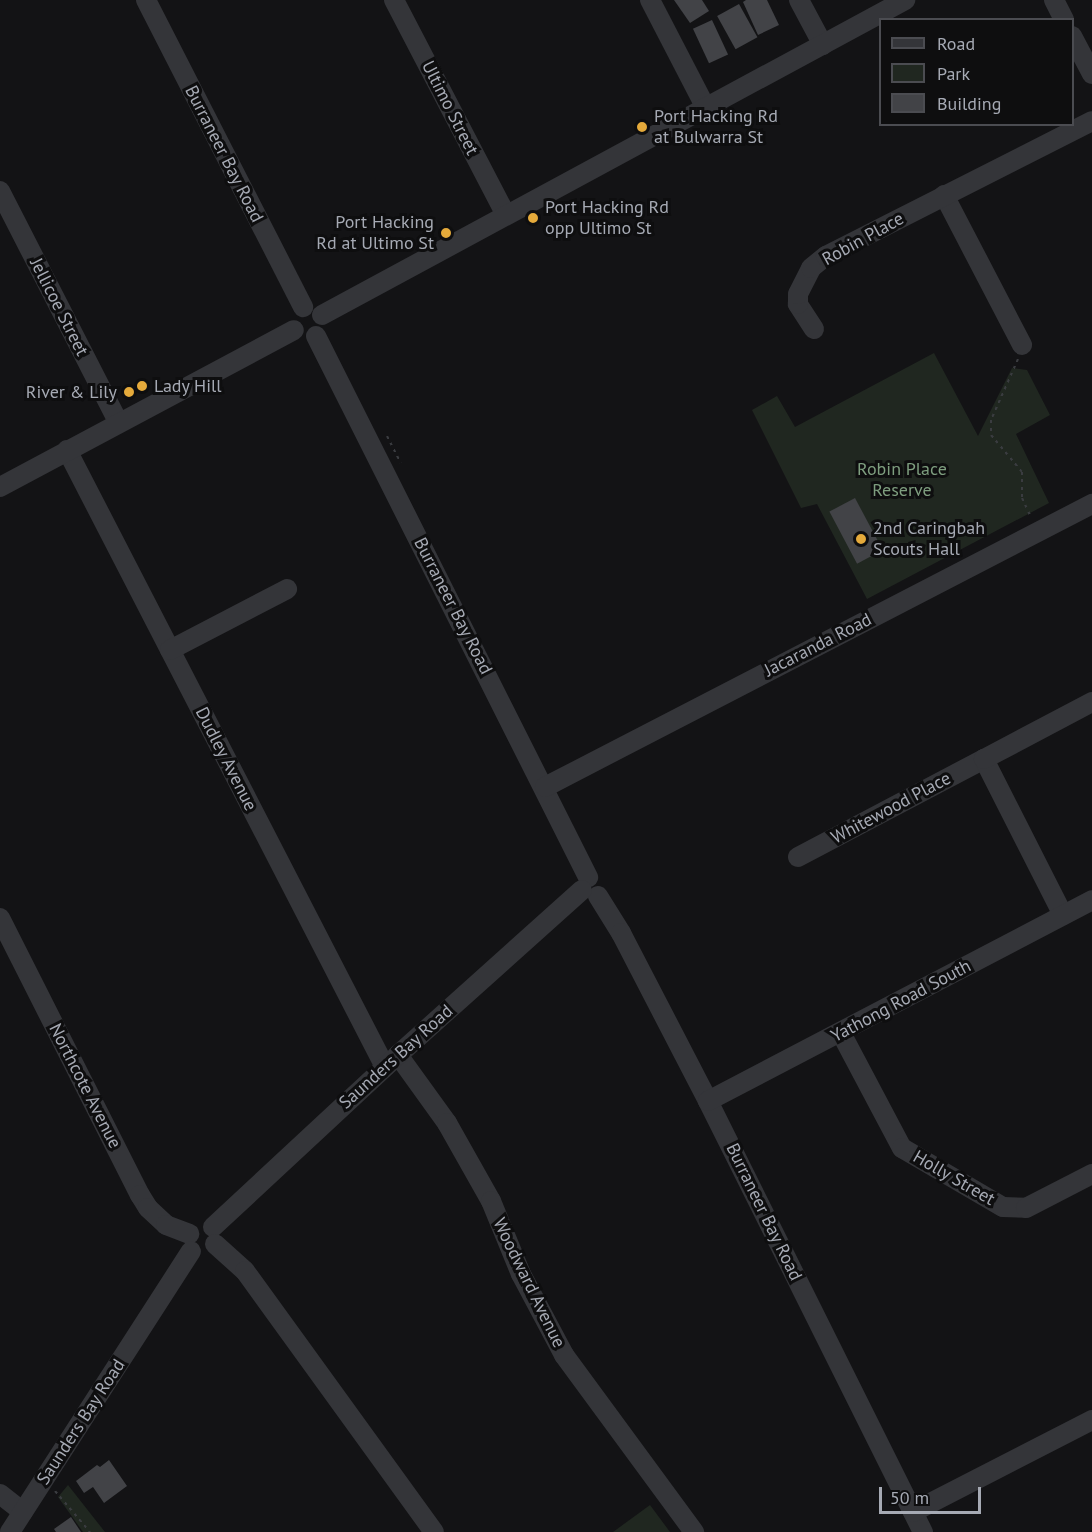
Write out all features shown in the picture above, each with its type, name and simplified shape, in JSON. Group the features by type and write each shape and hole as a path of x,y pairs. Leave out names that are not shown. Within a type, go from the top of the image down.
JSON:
{"street":[{"name":"Burraneer Bay Road","path":"146,0 303,307"},
{"name":"Ultimo Street","path":"394,0 506,215"},
{"path":"650,0 706,108"},
{"path":"799,0 822,45"},
{"path":"322,315 905,0"},
{"path":"1054,0 1063,18"},
{"path":"1074,40 1092,74"},
{"name":"Robin Place","path":"814,329 798,304 801,285 812,268 826,256 1092,121"},
{"name":"Jellicoe Street","path":"0,191 118,422"},
{"path":"944,195 1022,345"},
{"path":"303,307 314,307 322,315 324,324 316,336 306,338 294,330 293,317 303,307"},
{"path":"0,487 294,330"},
{"name":"Burraneer Bay Road","path":"316,336 544,787 589,888 621,933 708,1101 923,1532"},
{"name":"Dudley Avenue","path":"67,450 170,650 391,1061"},
{"name":"Jacaranda Road","path":"544,787 1092,504"},
{"path":"170,650 287,590"},
{"name":"Whitewood Place","path":"798,857 1092,702"},
{"path":"984,759 1063,915"},
{"name":"Saunders Bay Road","path":"214,1236 391,1061 589,888"},
{"name":"Yathong Road South","path":"708,1101 1092,900"},
{"name":"Northcote Avenue","path":"0,918 140,1195 148,1208 190,1243"},
{"name":"Holly Street","path":"841,1033 902,1148 984,1196 1004,1207 1018,1209 1033,1205 1092,1174"},
{"name":"Woodward Avenue","path":"391,1061 447,1123 491,1201 526,1284 564,1355 694,1532"},
{"path":"190,1243 207,1251 214,1236 245,1271 434,1532"},
{"name":"Saunders Bay Road","path":"10,1532 190,1243"},
{"path":"913,1512 1092,1420"},
{"path":"0,1494 23,1512"}],"path":[{"path":"1022,345 991,420 991,435 1022,472 1022,498 1038,531"},
{"path":"387,435 401,464"},
{"path":"43,1481 60,1495 90,1532"}],"green space":[{"name":"Robin Place Reserve","path":"934,353 978,436 1012,368 1027,370 1050,415 1016,434 1049,503 867,599 817,504 801,508 752,410 777,396 795,427"},
{"path":"68,1485 105,1532 83,1532 58,1497"},
{"path":"650,1505 670,1532 613,1532"}],"building":[{"path":"674,0 702,0 709,11 690,23"},
{"path":"767,0 779,25 758,35 743,2"},
{"path":"739,4 757,37 736,49 717,16"},
{"path":"712,20 728,54 709,63 693,29"},
{"name":"2nd Caringbah Scouts Hall","path":"855,498 883,550 857,564 829,512"},
{"path":"109,1460 127,1486 104,1503 93,1487 84,1493 76,1481 97,1465 100,1467"},
{"path":"71,1517 81,1532 56,1532 54,1529"}],"place":[{"name":"Port Hacking Rd at Bulwarra St","path":"642,127"},
{"name":"Port Hacking Rd opp Ultimo St","path":"533,218"},
{"name":"Port Hacking Rd at Ultimo St","path":"446,233"},
{"name":"Lady Hill","path":"142,386"},
{"name":"River & Lily","path":"129,392"},
{"name":"2nd Caringbah Scouts Hall","path":"861,539"}]}
